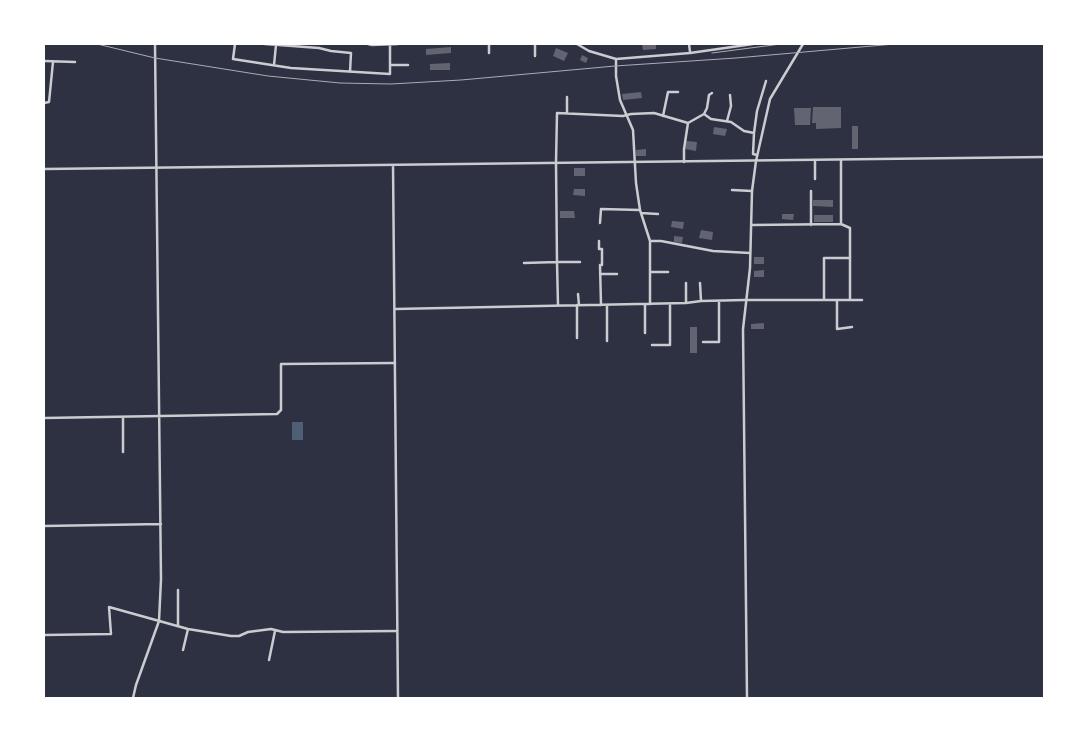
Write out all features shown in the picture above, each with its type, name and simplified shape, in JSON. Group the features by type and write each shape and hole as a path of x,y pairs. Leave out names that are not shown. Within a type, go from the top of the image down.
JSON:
{"street":[{"path":"133,698 160,620 161,524 155,44"},
{"path":"235,44 233,59 274,66 390,74 390,45"},
{"path":"265,44 351,53 350,72"},
{"path":"274,66 276,44"},
{"path":"368,44 398,44"},
{"path":"489,44 489,53"},
{"path":"535,44 535,56"},
{"path":"577,44 589,52 616,59 690,53 753,44"},
{"path":"689,44 690,53"},
{"path":"747,698 743,328 751,253 752,191 757,155 767,110 775,90 804,44"},
{"path":"616,59 616,76 620,100 633,130 636,183 641,212 650,241 650,304"},
{"path":"44,61 75,62"},
{"path":"44,103 50,102 53,62"},
{"path":"390,65 408,65"},
{"path":"757,155 753,154 754,133 766,82"},
{"path":"663,116 668,92 678,92"},
{"path":"558,306 556,115 559,112 585,115 654,114 688,122 704,114 709,95 712,93"},
{"path":"727,122 730,95"},
{"path":"567,97 567,113"},
{"path":"704,114 711,119 727,122 744,131 754,133"},
{"path":"684,162 688,122"},
{"path":"44,169 1044,157"},
{"path":"815,160 815,179"},
{"path":"841,160 841,224"},
{"path":"393,165 398,698"},
{"path":"732,190 752,191"},
{"path":"811,191 811,225"},
{"path":"600,223 601,209 658,214"},
{"path":"752,225 841,224 850,228 850,300"},
{"path":"599,241 599,249 602,249 600,274 601,305"},
{"path":"650,241 661,241 714,251 751,253"},
{"path":"824,300 824,258 850,258"},
{"path":"524,263 580,262"},
{"path":"650,272 668,272"},
{"path":"600,274 617,274"},
{"path":"686,283 686,304"},
{"path":"700,283 700,301"},
{"path":"578,294 578,338"},
{"path":"395,309 686,304 700,301 747,300 862,300"},
{"path":"837,300 837,329 852,327"},
{"path":"703,342 719,342 719,301"},
{"path":"645,304 645,334"},
{"path":"652,345 670,345 670,304"},
{"path":"607,305 607,341"},
{"path":"44,418 277,414 282,410 281,364 395,363"},
{"path":"122,452 123,417"},
{"path":"44,526 161,524"},
{"path":"178,590 178,626"},
{"path":"44,635 111,634 109,607 188,629 231,636 271,629 275,631 397,631"},
{"path":"182,650 188,629"},
{"path":"269,660 275,631"}],"water":[{"path":"292,422 303,422 303,440 292,440"}],"building":[{"path":"642,44 656,44 656,49 643,50"},
{"path":"451,47 451,53 426,55 426,49"},
{"path":"556,48 568,53 564,61 553,56"},
{"path":"582,55 588,58 586,63 580,60"},
{"path":"450,63 450,70 430,70 430,64"},
{"path":"641,92 642,98 623,100 622,94"},
{"path":"813,107 841,107 841,128 816,129 816,123 812,123"},
{"path":"794,108 811,108 810,125 795,125"},
{"path":"852,126 858,126 858,149 852,149"},
{"path":"714,127 727,129 725,136 713,134"},
{"path":"686,141 697,142 696,151 685,149"},
{"path":"646,149 646,156 636,156 636,150"},
{"path":"574,168 585,168 585,176 574,176"},
{"path":"574,189 585,189 585,196 573,195"},
{"path":"813,200 833,200 833,207 813,206"},
{"path":"560,211 574,211 575,218 560,218"},
{"path":"782,214 794,214 793,220 782,219"},
{"path":"814,215 833,215 833,222 814,222"},
{"path":"672,221 684,222 683,229 671,227"},
{"path":"701,230 713,232 712,240 699,238"},
{"path":"674,236 683,237 682,243 674,242"},
{"path":"754,257 764,257 764,264 754,264"},
{"path":"764,270 764,277 754,277 754,271"},
{"path":"764,323 764,329 751,329 751,324"},
{"path":"690,327 697,327 697,353 690,353"}],"railway":[{"path":"97,44 155,58 268,76 340,83 391,84 461,80 895,44"},
{"path":"712,53 781,44"}]}
